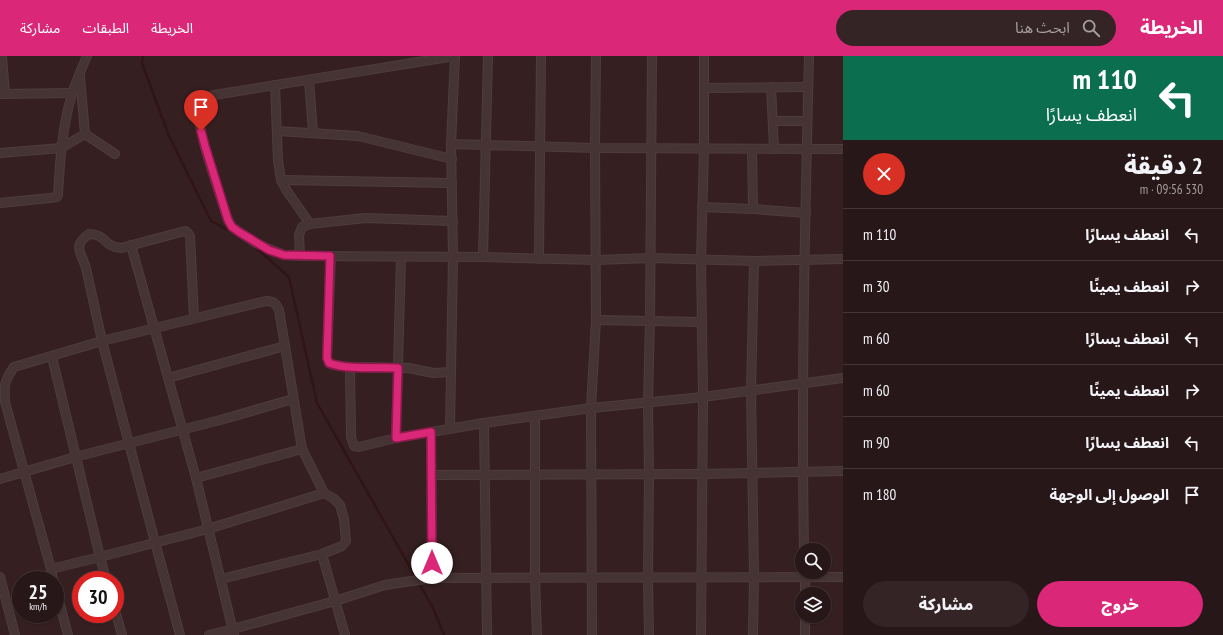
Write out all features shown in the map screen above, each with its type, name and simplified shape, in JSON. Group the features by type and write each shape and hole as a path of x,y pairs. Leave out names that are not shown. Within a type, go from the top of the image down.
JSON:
{"street":[{"path":"2,56 3,94 72,93"},
{"path":"0,203 57,197 61,148 66,116 72,93 87,56"},
{"path":"450,429 453,257 451,144 455,56 214,94 204,99 198,109 198,116 205,146 228,220 232,227 256,243 269,250 284,255 300,256 401,257 453,257 484,257 596,260 651,258 701,260 843,259"},
{"path":"484,257 488,56"},
{"path":"539,259 540,56"},
{"path":"592,635 592,474 590,408 596,320 596,56"},
{"path":"649,635 648,403 651,258 652,56"},
{"path":"702,635 701,260 704,149 704,56"},
{"path":"804,543 804,260 809,56"},
{"path":"80,74 85,134"},
{"path":"309,80 313,132"},
{"path":"275,85 278,162 281,180 310,224"},
{"path":"771,87 774,149"},
{"path":"704,88 808,87"},
{"path":"773,121 807,121"},
{"path":"277,131 313,132 358,136 452,159"},
{"path":"0,153 61,148 85,134"},
{"path":"85,134 115,154"},
{"path":"451,144 652,149 843,149"},
{"path":"752,149 753,209"},
{"path":"281,180 452,183"},
{"path":"702,208 753,209 806,213"},
{"path":"300,256 299,235 302,227 310,224 365,218 453,221"},
{"path":"180,635 102,341 86,268 79,252 78,246 80,242 89,234 97,234 114,248 121,248 185,231 187,232 190,236 194,318"},
{"path":"131,245 196,478 233,632"},
{"path":"330,256 327,358 329,363 350,367 416,369 433,373 451,372"},
{"path":"396,438 401,257"},
{"path":"753,635 754,576 751,390 754,260"},
{"path":"52,571 23,472 5,402 4,389 7,378 14,367 102,341 271,301 276,304 279,310 302,449 324,493 333,498 340,505 344,519 346,540 342,546 322,554 221,579"},
{"path":"596,320 702,322"},
{"path":"168,378 285,346"},
{"path":"52,357 104,571"},
{"path":"350,367 351,437 354,446 359,447 396,438 484,423 590,408 702,397 843,378"},
{"path":"0,478 293,399"},
{"path":"535,416 535,578 537,635"},
{"path":"484,423 486,635"},
{"path":"431,432 432,578"},
{"path":"196,478 302,449"},
{"path":"432,475 702,474 843,471"},
{"path":"51,568 208,529 324,493"},
{"path":"322,554 345,635"},
{"path":"209,635 233,632 385,585 432,578 648,578 795,575"},
{"path":"831,576 843,577"},
{"path":"0,577 15,635"},
{"path":"64,620 68,635"},
{"path":"119,623 122,635"},
{"path":"805,623 805,635"}],"waterway":[{"path":"143,56 142,63 169,136 211,221 234,233"},
{"path":"253,245 289,277 317,403 433,608 444,635"}],"route":[{"path":"201,131 228,220 232,227 269,250 284,255 330,256 327,358 329,363 350,367 398,368 396,438 431,432 432,563"}]}
